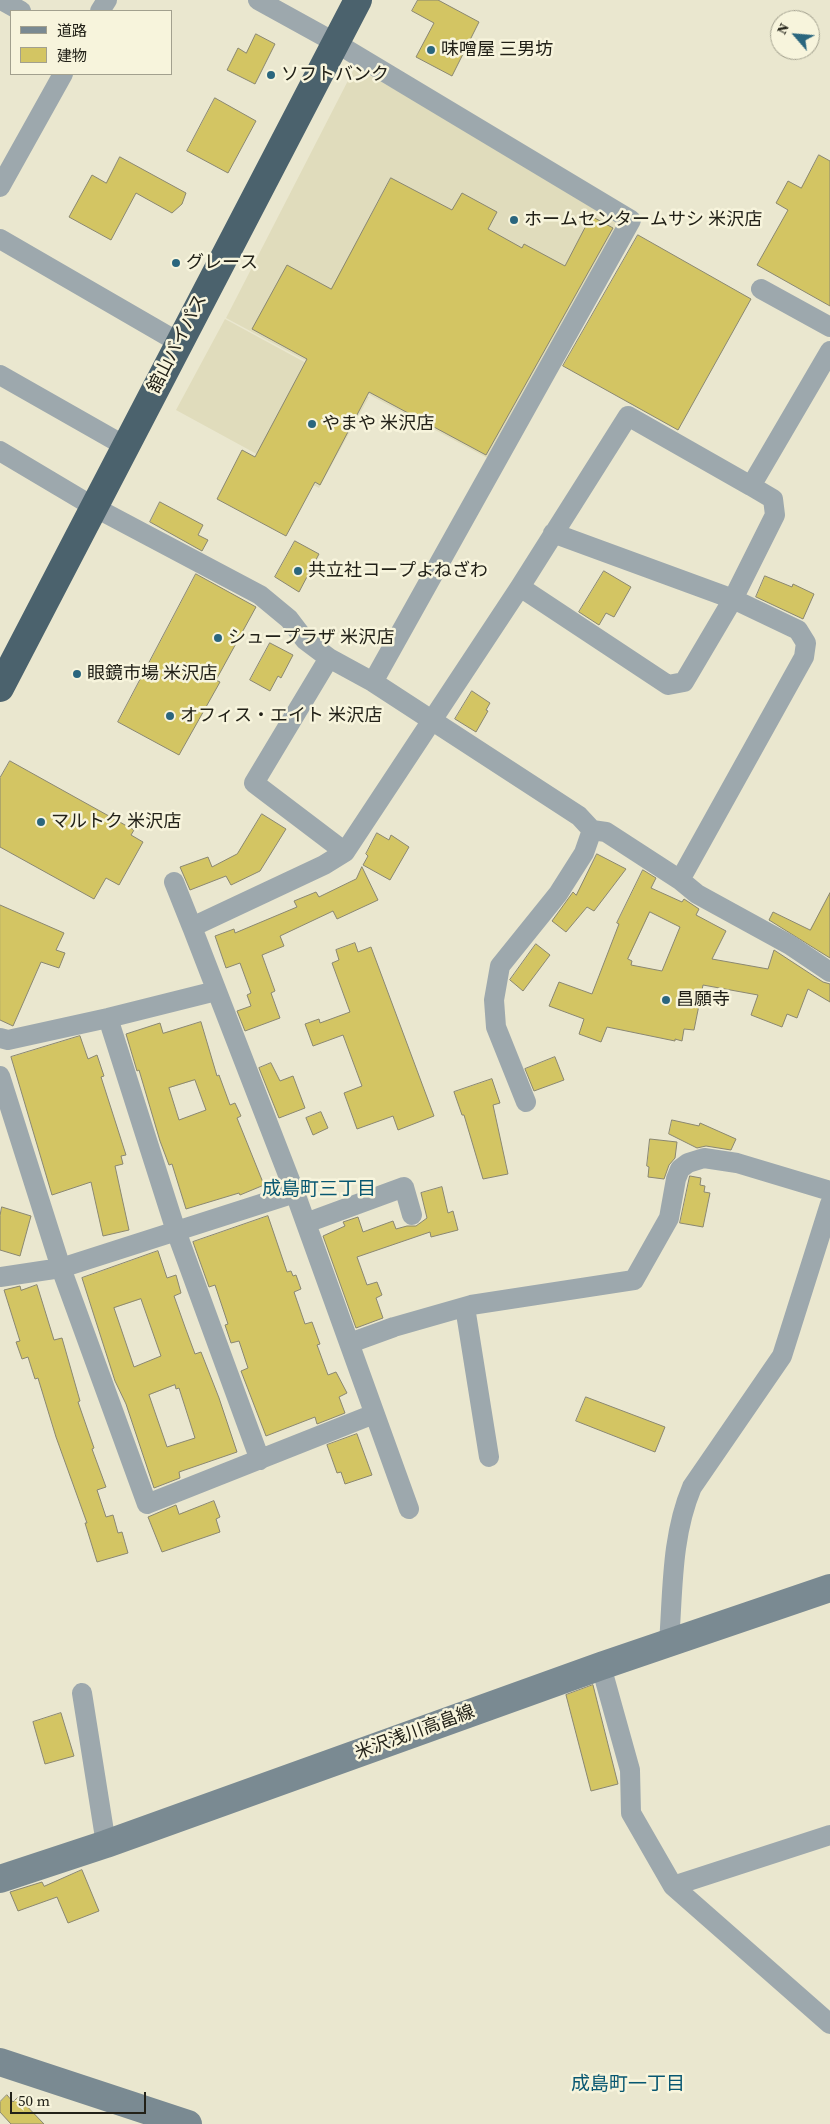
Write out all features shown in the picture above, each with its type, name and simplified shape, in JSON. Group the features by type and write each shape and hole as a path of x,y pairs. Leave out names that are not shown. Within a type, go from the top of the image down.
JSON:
{"highway":[{"name":"舘山バイパス","path":"0,688 178,342 358,0"}],"main road":[{"name":"米沢浅川高畠線","path":"0,1879 106,1844 601,1666 830,1588"},
{"path":"0,2062 188,2124"}],"street":[{"path":"1,0 19,10"},
{"path":"258,0 336,43 631,220 373,682"},
{"path":"2,178 62,75"},
{"path":"0,239 178,342"},
{"path":"761,289 830,327"},
{"path":"751,486 830,352"},
{"path":"0,375 125,446"},
{"path":"192,927 324,865 345,852 520,587 628,416 773,499 775,515 733,599 684,682 668,686 520,587"},
{"path":"0,451 94,507 260,595 289,619 305,640 329,658 373,682 579,816 592,830 606,832 680,880 697,894 790,945 830,972"},
{"path":"553,533 733,599 798,630 806,643 804,657 680,880"},
{"path":"329,658 254,783 345,852"},
{"path":"526,1102 496,1027 494,1000 500,966 558,894 584,852 592,830"},
{"path":"174,882 295,1193 409,1509"},
{"path":"0,1038 8,1040 108,1018 216,990"},
{"path":"108,1018 176,1232 260,1460"},
{"path":"0,1076 61,1268 147,1504 374,1414"},
{"path":"350,1344 394,1326 465,1307 634,1280 669,1218 676,1179 680,1169 688,1163 704,1158 736,1163 830,1191"},
{"path":"306,1223 404,1187 412,1215"},
{"path":"0,1277 61,1268 295,1193"},
{"path":"669,1643 676,1537 682,1510 692,1487 782,1356 830,1204"},
{"path":"465,1307 489,1457"},
{"path":"601,1666 630,1770 631,1813 673,1886 830,2024"},
{"path":"82,1693 106,1844"},
{"path":"673,1886 830,1835"}],"shaded area":[{"path":"355,67 628,221 491,460 226,318"},
{"path":"225,319 369,397 319,488 176,410"}],"building":[{"path":"418,0 438,0 479,22 452,76 416,57 434,23 412,11"},
{"path":"256,34 275,44 255,84 227,70 238,48 246,53"},
{"path":"215,98 256,121 228,173 187,151"},
{"path":"819,155 830,161 830,306 757,265 788,210 776,203 788,181 801,188"},
{"path":"120,157 186,193 182,204 172,213 136,193 111,240 69,217 92,175 106,183"},
{"path":"391,178 452,210 462,193 497,212 488,229 522,248 524,244 565,266 591,216 613,228 486,455 369,392 320,485 315,482 286,536 217,499 242,450 255,457 307,359 252,329 287,265 331,289"},
{"path":"638,235 751,299 678,430 563,366"},
{"path":"160,502 203,525 198,535 208,540 202,551 150,522"},
{"path":"295,541 319,554 299,592 275,577"},
{"path":"604,571 631,587 614,617 606,613 599,625 579,612"},
{"path":"196,574 256,607 216,680 220,682 179,755 118,722"},
{"path":"765,576 792,587 793,584 814,594 803,619 756,597"},
{"path":"270,643 293,655 281,678 278,676 270,691 250,680"},
{"path":"472,691 490,703 486,710 488,711 476,732 455,719"},
{"path":"10,761 134,830 131,835 143,842 119,885 106,878 94,899 0,847 0,778"},
{"path":"262,814 286,829 260,871 231,885 226,876 190,890 180,867 208,857 212,867 237,854"},
{"path":"377,833 389,840 391,835 409,847 390,880 363,865 368,856 366,854"},
{"path":"597,854 626,869 594,911 587,907 566,932 552,921 573,892 576,895"},
{"path":"362,867 378,900 337,919 333,911 280,936 284,946 262,955 275,991 271,993 280,1018 245,1031 237,1011 251,1006 247,995 251,993 240,963 226,968 215,936 234,929 235,933 297,907 294,901 316,892 319,897 356,879"},
{"path":"643,870 656,878 651,888 682,902 684,899 699,909 696,915 726,931 712,959 768,969 774,950 823,982 830,984 830,1002 808,989 797,1018 787,1014 782,1027 751,1015 758,995 703,985 694,1030 684,1029 682,1041 607,1027 601,1042 579,1034 584,1019 549,1006 559,982 592,994 619,924 617,923","holes":["650,912 680,927 662,971 631,965 632,961 628,959"]},
{"path":"830,893 830,958 769,920 773,912 810,930"},
{"path":"0,905 64,933 56,950 65,953 59,968 41,962 13,1026 0,1020"},
{"path":"355,943 358,952 371,947 434,1116 398,1130 393,1116 357,1129 344,1093 362,1086 343,1035 313,1046 305,1024 319,1019 320,1023 350,1012 332,963 339,960 336,950"},
{"path":"536,944 550,955 523,991 510,980"},
{"path":"201,1022 217,1076 219,1075 230,1105 235,1103 241,1116 237,1118 264,1185 240,1195 239,1193 186,1209 172,1164 169,1165 160,1141 126,1034 160,1023 163,1033","holes":["195,1080 206,1110 179,1120 169,1088"]},
{"path":"80,1036 88,1059 97,1055 104,1076 101,1077 126,1155 121,1156 123,1164 115,1166 129,1230 103,1236 91,1182 52,1195 11,1057"},
{"path":"555,1057 564,1080 534,1091 525,1069"},
{"path":"271,1063 280,1081 293,1076 305,1108 279,1118 259,1068"},
{"path":"492,1079 500,1103 493,1105 508,1174 483,1179 464,1115 462,1115 454,1092"},
{"path":"321,1112 328,1128 313,1135 306,1118"},
{"path":"672,1120 699,1126 700,1123 736,1139 731,1150 706,1146 697,1148 669,1134"},
{"path":"650,1139 677,1142 675,1158 669,1165 664,1179 648,1177 649,1167 647,1166"},
{"path":"690,1176 701,1178 700,1185 705,1186 704,1192 710,1193 703,1227 680,1223"},
{"path":"442,1187 448,1213 453,1211 458,1230 431,1237 430,1232 357,1257 367,1285 377,1282 382,1295 376,1298 383,1318 356,1328 323,1236 345,1226 343,1222 358,1217 363,1232 393,1221 396,1229 416,1226 427,1218 421,1193"},
{"path":"2,1207 31,1216 20,1256 0,1250 0,1216"},
{"path":"268,1216 287,1272 291,1271 293,1276 296,1275 301,1289 294,1292 305,1324 312,1322 320,1344 317,1345 328,1375 336,1372 347,1393 339,1397 345,1413 317,1424 315,1417 266,1436 241,1371 248,1368 239,1341 231,1343 225,1325 228,1324 215,1285 209,1287 193,1242"},
{"path":"158,1251 167,1278 176,1275 181,1293 174,1296 195,1354 201,1352 237,1452 179,1472 180,1478 154,1488 126,1404 115,1381 82,1278","holes":["141,1299 161,1356 134,1367 114,1308","175,1385 176,1389 179,1388 195,1438 167,1447 149,1395"]},
{"path":"37,1285 54,1340 62,1338 80,1401 78,1402 106,1487 97,1490 106,1517 113,1515 118,1533 122,1532 128,1553 97,1562 85,1523 87,1523 56,1437 38,1378 35,1379 28,1357 22,1359 16,1342 20,1341 4,1290 20,1286 21,1290"},
{"path":"586,1397 665,1427 655,1452 576,1421"},
{"path":"357,1434 372,1475 345,1484 341,1472 337,1473 327,1445"},
{"path":"214,1501 220,1517 216,1519 220,1532 162,1552 148,1517 176,1505 179,1514"},
{"path":"593,1685 618,1784 591,1791 566,1695"},
{"path":"61,1713 74,1756 45,1764 33,1722"},
{"path":"82,1870 99,1911 68,1923 57,1897 18,1911 10,1892 42,1882 44,1886"},
{"path":"7,2095 13,2102 18,2097 44,2124 11,2124 0,2112 0,2102"}],"place":[{"name":"味噌屋 三男坊","path":"431,50"},
{"name":"ソフトバンク","path":"271,75"},
{"name":"ホームセンタームサシ 米沢店","path":"514,220"},
{"name":"グレース","path":"176,263"},
{"name":"やまや 米沢店","path":"312,424"},
{"name":"共立社コープよねざわ","path":"298,571"},
{"name":"シュープラザ 米沢店","path":"218,638"},
{"name":"眼鏡市場 米沢店","path":"77,674"},
{"name":"オフィス・エイト 米沢店","path":"170,716"},
{"name":"マルトク 米沢店","path":"41,822"},
{"name":"昌願寺","path":"666,1000"}],"district":[{"name":"成島町三丁目","path":"319,1190"},
{"name":"成島町一丁目","path":"628,2085"}]}
